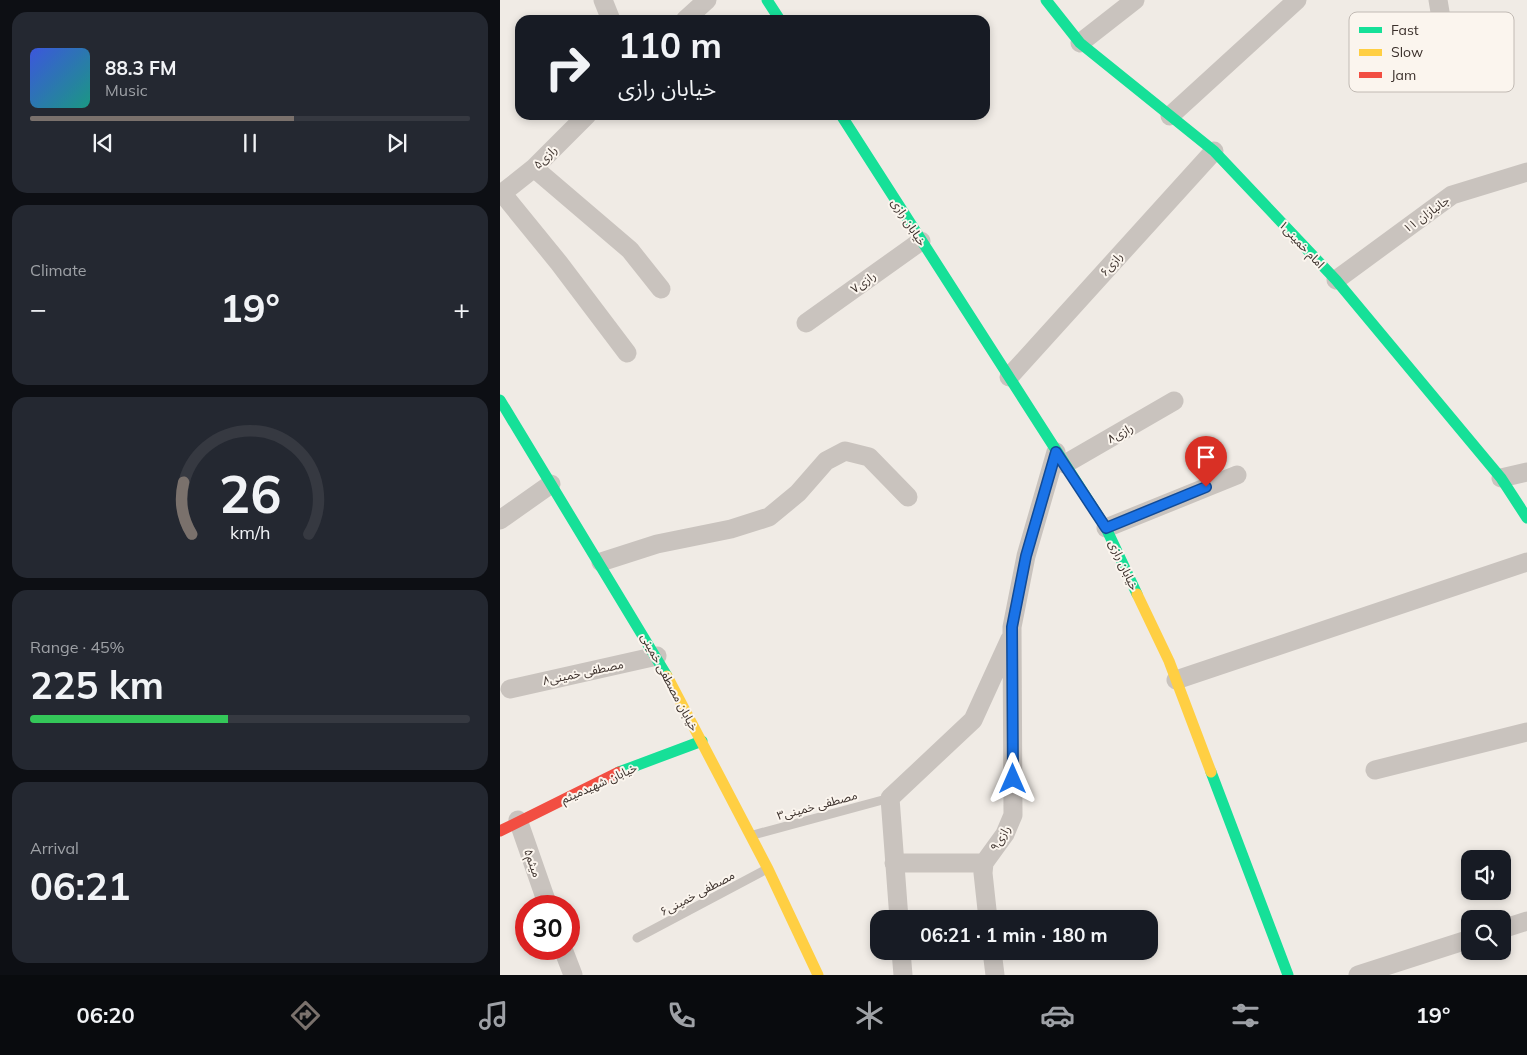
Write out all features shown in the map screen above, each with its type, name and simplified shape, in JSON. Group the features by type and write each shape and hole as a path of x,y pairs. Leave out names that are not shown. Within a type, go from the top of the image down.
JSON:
{"street":[{"path":"603,0 610,15"},
{"path":"690,15 707,0"},
{"path":"767,0 777,15"},
{"name":"امام خمینی۱","path":"1046,0 1080,43 1214,151 1336,280 1501,478 1527,518"},
{"path":"1080,43 1135,0"},
{"path":"1170,116 1297,0"},
{"name":"رازی۵","path":"501,194 534,168 582,120"},
{"name":"خیابان رازی","path":"844,120 1106,528 1176,680 1288,975"},
{"name":"رازی۶","path":"1008,377 1214,151"},
{"path":"534,168 630,250 660,289"},
{"name":"جانبازان ۱۱","path":"1336,280 1452,195 1527,172"},
{"path":"501,194 559,263 627,354"},
{"name":"رازی۷","path":"806,323 921,241"},
{"name":"خیابان مصطفی خمینی","path":"500,400 551,484 602,562 657,656 768,869 818,975"},
{"name":"رازی۸","path":"1060,458 1174,401"},
{"path":"602,562 656,544 731,529 769,517 798,493 826,461 845,451 869,457 908,497"},
{"name":"رازی۹","path":"987,910 983,873 984,863 1005,834 1013,815 1012,635 1026,556 1060,458"},
{"path":"1501,478 1527,472"},
{"path":"1106,528 1237,475"},
{"path":"500,520 551,484"},
{"path":"1176,680 1527,562"},
{"name":"رازی۹","path":"890,798 973,720 1012,635"},
{"name":"مصطفی خمینی۸","path":"510,689 657,656"},
{"path":"1375,770 1527,732"},
{"name":"خیابان شهیدمیثم","path":"500,831 518,820 610,776 702,742"},
{"path":"890,798 897,910"},
{"name":"میثم۵","path":"518,820 544,895"},
{"path":"894,863 984,863"},
{"path":"1511,926 1527,921"},
{"path":"1358,975 1461,942"},
{"path":"567,960 573,975"},
{"path":"902,960 903,975"},
{"path":"993,960 995,975"}],"lane":[{"name":"مصطفی خمینی۳","path":"751,836 890,798"},
{"name":"مصطفی خمینی۶","path":"638,938 768,869"}],"traffic: fast":[{"path":"767,0 777,15"},
{"path":"1046,0 1080,43 1214,151 1336,280 1501,478 1527,518"},
{"path":"844,120 1106,528 1137,594"},
{"path":"500,400 667,676"},
{"path":"619,772 702,741"},
{"path":"1211,772 1288,975"}],"traffic: slow":[{"path":"1137,594 1169,661 1211,772"},
{"path":"667,676 768,869 818,975"}],"traffic: jam":[{"path":"500,831 619,772"}],"route":[{"path":"1013,779 1012,627 1026,556 1056,452 1106,528 1206,487"}]}
